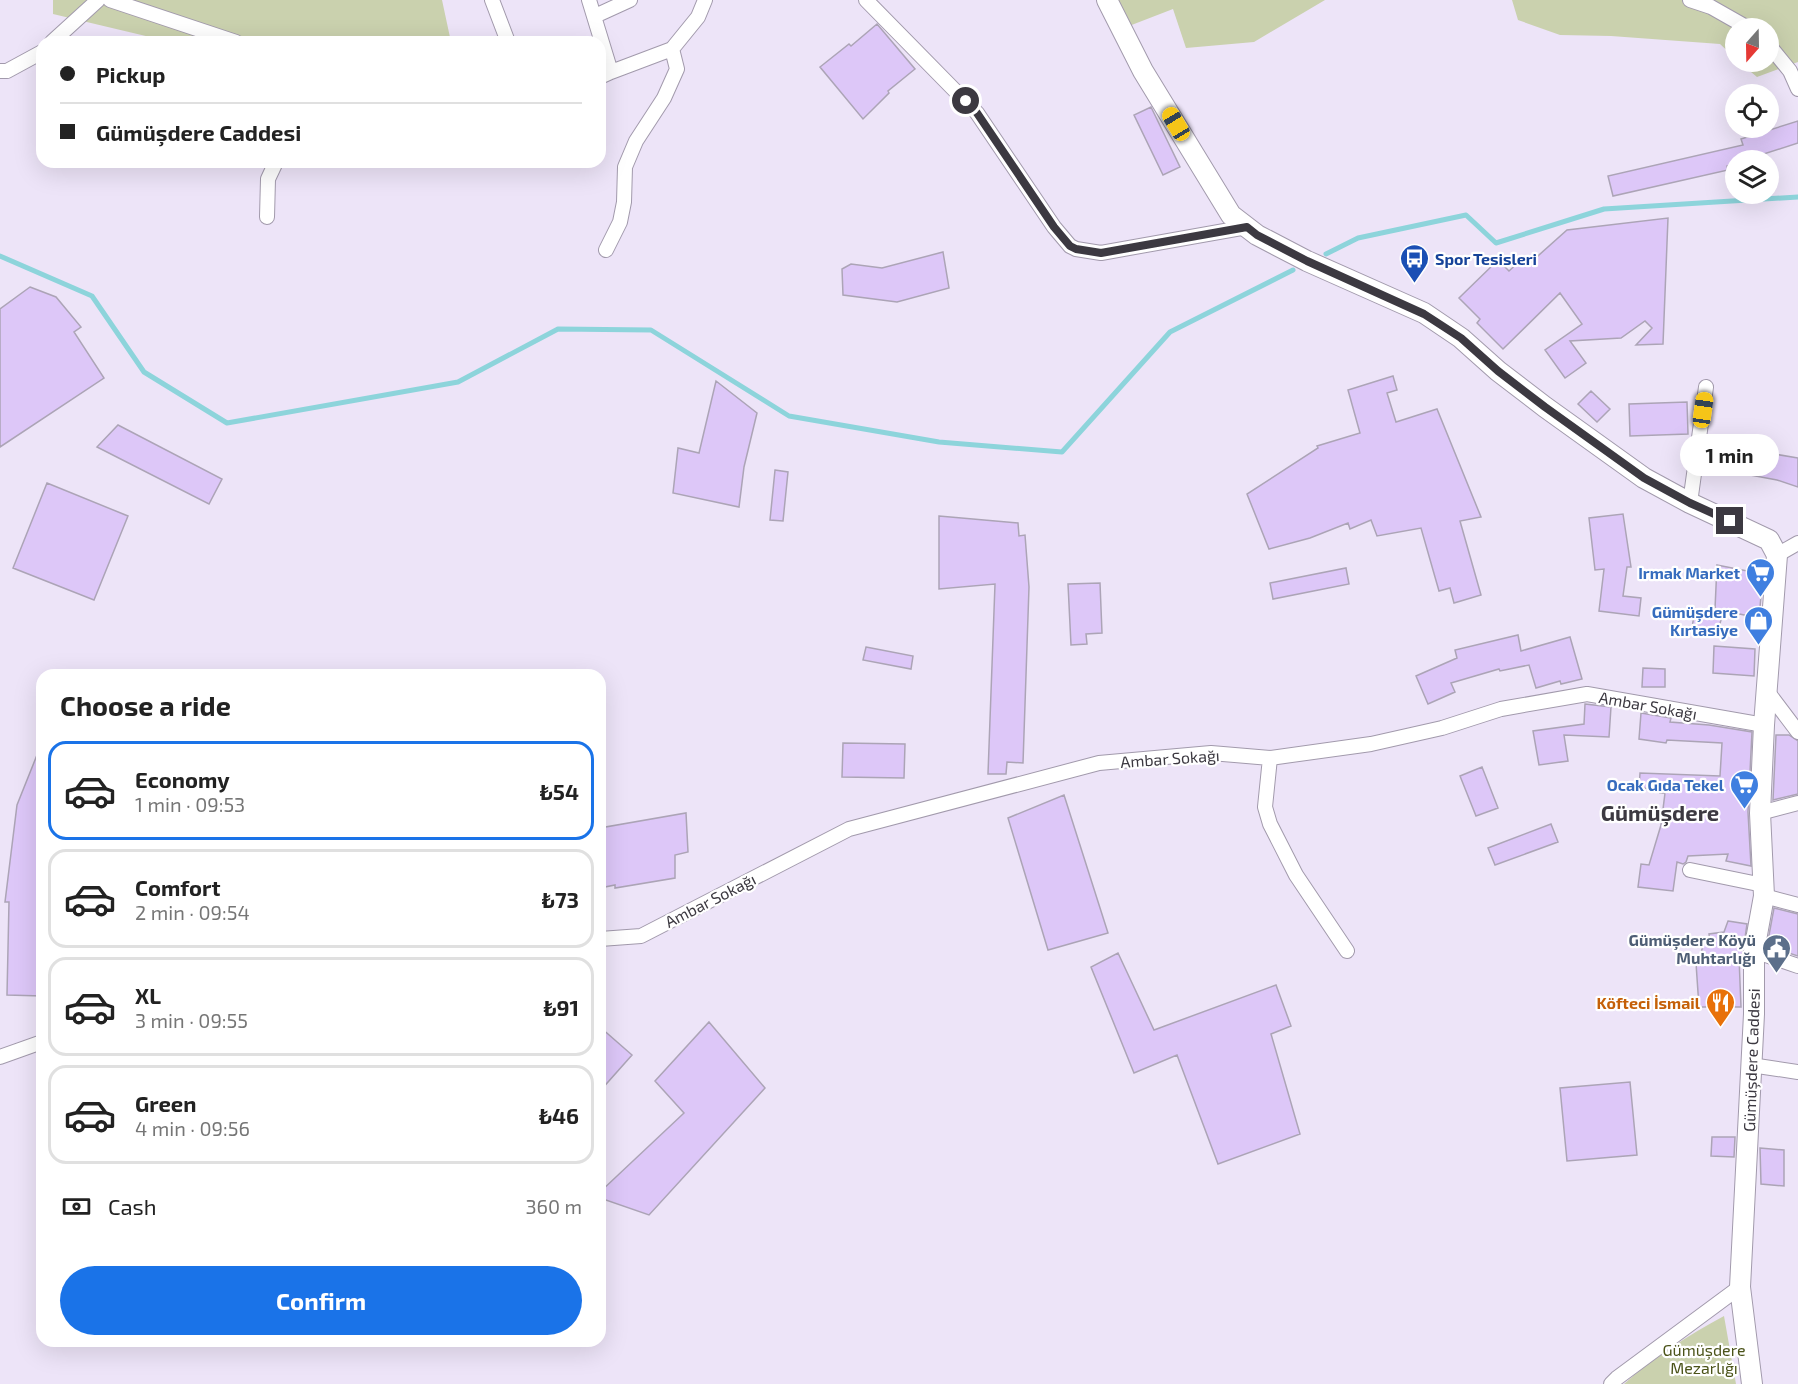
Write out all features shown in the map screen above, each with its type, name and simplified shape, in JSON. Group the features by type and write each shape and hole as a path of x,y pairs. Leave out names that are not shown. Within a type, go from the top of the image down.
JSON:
{"street":[{"path":"59,36 98,0"},
{"path":"110,0 218,36"},
{"path":"492,0 506,36"},
{"path":"590,0 599,36"},
{"path":"595,16 630,0"},
{"path":"606,75 672,49 698,17 705,0"},
{"path":"866,0 977,113 1054,227 1070,246 1101,253 1247,227"},
{"name":"Gümüşdere Caddesi","path":"1107,0 1143,72 1231,215 1257,235 1307,261 1424,314 1461,338 1508,378 1644,478 1690,503 1791,551 1767,691 1764,725 1760,813 1763,890 1754,951 1754,1014 1740,1287 1752,1384"},
{"path":"1690,0 1711,7 1731,18"},
{"path":"606,250 621,222 625,167 636,141 664,98 678,69 672,49"},
{"path":"0,72 7,71 36,55"},
{"path":"1779,58 1790,71 1798,89"},
{"path":"267,217 268,179 273,168"},
{"path":"1690,503 1706,387"},
{"path":"1767,691 1798,732"},
{"name":"Ambar Sokağı","path":"606,939 641,936 849,829 1099,763 1211,753 1270,758 1371,744 1443,728 1501,709 1587,694 1764,725"},
{"path":"1270,758 1265,807 1270,824 1296,875 1347,951"},
{"path":"1760,813 1798,803"},
{"path":"1690,870 1763,890 1798,905"},
{"path":"1754,951 1798,966"},
{"path":"0,1058 36,1044"},
{"path":"1751,1065 1798,1072"},
{"path":"1611,1384 1740,1287"}],"green space":[{"path":"53,0 442,0 450,36 146,36 53,14"},
{"path":"1116,0 1325,0 1254,42 1186,48 1173,9 1129,26"},
{"path":"1512,0 1798,0 1798,62 1779,69 1779,18 1725,18 1725,49 1720,44 1611,36 1560,35 1518,20"},
{"path":"1751,72 1771,72 1757,77"},
{"name":"Gümüşdere Mezarlığı","path":"1724,1316 1736,1384 1624,1384 1672,1347"}],"building":[{"path":"877,24 915,69 888,91 889,93 863,119 820,67 849,44 851,46"},
{"path":"1151,107 1180,167 1163,175 1134,115"},
{"path":"1798,121 1798,143 1776,150 1725,150 1725,171 1613,196 1608,176 1743,145 1741,139 1744,138 1779,138 1779,127"},
{"path":"1668,218 1663,344 1636,345 1652,328 1645,321 1621,338 1570,341 1586,363 1565,378 1545,350 1582,324 1560,293 1503,349 1477,323 1480,319 1459,298 1498,260 1509,271 1524,257 1530,263 1567,230"},
{"path":"943,252 949,288 897,302 843,295 842,269 851,264 882,268"},
{"path":"30,287 56,297 81,327 74,332 104,378 0,447 0,309"},
{"path":"1393,376 1397,390 1387,393 1396,422 1437,409 1481,517 1460,521 1481,595 1454,603 1450,588 1439,591 1421,528 1377,536 1371,520 1350,529 1348,523 1310,538 1269,549 1247,494 1318,448 1317,446 1360,433 1348,390"},
{"path":"716,381 757,413 744,467 739,507 673,493 678,448 699,453"},
{"path":"1591,391 1610,409 1597,422 1578,404"},
{"path":"1687,402 1688,434 1630,436 1629,404"},
{"path":"118,425 222,479 209,504 97,447"},
{"path":"1727,446 1798,458 1798,487 1777,480 1723,470"},
{"path":"775,470 788,472 783,521 770,520"},
{"path":"47,483 128,516 94,600 13,568"},
{"path":"1623,514 1631,567 1627,567 1623,596 1641,598 1639,616 1599,611 1604,569 1595,570 1589,518"},
{"path":"939,516 1018,523 1019,536 1025,535 1029,587 1023,763 1007,762 1006,774 988,774 995,584 939,589"},
{"path":"1717,565 1763,574 1759,618 1715,609"},
{"path":"1346,568 1349,584 1273,599 1270,583"},
{"path":"1100,583 1102,633 1086,634 1087,644 1071,645 1068,584"},
{"path":"1695,609 1722,615 1718,633 1692,628"},
{"path":"1518,635 1521,651 1570,637 1582,679 1561,684 1560,681 1536,688 1529,665 1500,671 1499,669 1451,683 1455,692 1428,704 1416,676 1457,658 1455,650"},
{"path":"1714,646 1755,649 1754,676 1713,673"},
{"path":"866,647 913,656 911,669 863,660"},
{"path":"1643,668 1665,669 1665,687 1642,687"},
{"path":"1585,704 1611,707 1609,737 1564,735 1568,761 1539,765 1533,731 1584,724"},
{"path":"1641,713 1671,718 1670,722 1752,732 1748,812 1751,866 1726,861 1728,854 1688,856 1683,864 1677,862 1673,891 1638,887 1641,864 1649,865 1661,825 1665,793 1660,793 1660,789 1639,788 1640,773 1720,776 1722,743 1667,740 1666,743 1639,739"},
{"path":"1776,735 1789,735 1798,741 1798,794 1773,800"},
{"path":"843,743 905,744 904,778 842,777"},
{"path":"36,758 36,996 7,995 9,902 5,902 17,805"},
{"path":"1482,767 1498,808 1476,816 1460,776"},
{"path":"1064,795 1108,933 1048,950 1008,818"},
{"path":"686,813 688,852 675,855 675,878 615,888 615,885 606,887 606,827"},
{"path":"1551,824 1558,842 1495,865 1488,848"},
{"path":"1774,908 1798,914 1798,956 1767,946"},
{"path":"1728,921 1747,924 1742,958 1739,957 1741,1007 1699,1007 1696,963 1699,963 1704,940 1710,940 1709,934 1724,932"},
{"path":"1118,953 1154,1030 1276,985 1291,1026 1271,1034 1300,1134 1218,1164 1177,1055 1134,1073 1091,967"},
{"path":"709,1022 765,1088 649,1215 606,1200 606,1186 684,1113 655,1081"},
{"path":"606,1032 632,1055 606,1084"},
{"path":"1630,1082 1637,1155 1567,1161 1560,1088"},
{"path":"1712,1137 1735,1137 1734,1157 1711,1156"},
{"path":"1760,1148 1784,1150 1784,1186 1761,1184"}],"waterway":[{"path":"1326,254 1358,238 1466,215 1496,243 1604,209 1798,197"},
{"path":"0,256 92,296 144,372 227,423 458,382 558,329 651,330 789,416 939,442 1062,452 1170,332 1293,270"}],"place":[{"name":"Spor Tesisleri","path":"1414,284"},
{"name":"Irmak Market","path":"1761,598"},
{"name":"Gümüşdere Kırtasiye","path":"1759,646"},
{"name":"Ocak Gıda Tekel","path":"1745,810"},
{"name":"Gümüşdere Köyü Muhtarlığı","path":"1777,974"},
{"name":"Köfteci İsmail","path":"1721,1028"}],"district":[{"name":"Gümüşdere","path":"1660,812"}],"route":[{"path":"966,101 977,113 1054,227 1070,246 1088,253 1101,253 1247,227 1257,235 1307,261 1424,314 1461,338 1498,371 1545,407 1644,478 1730,521"}]}
